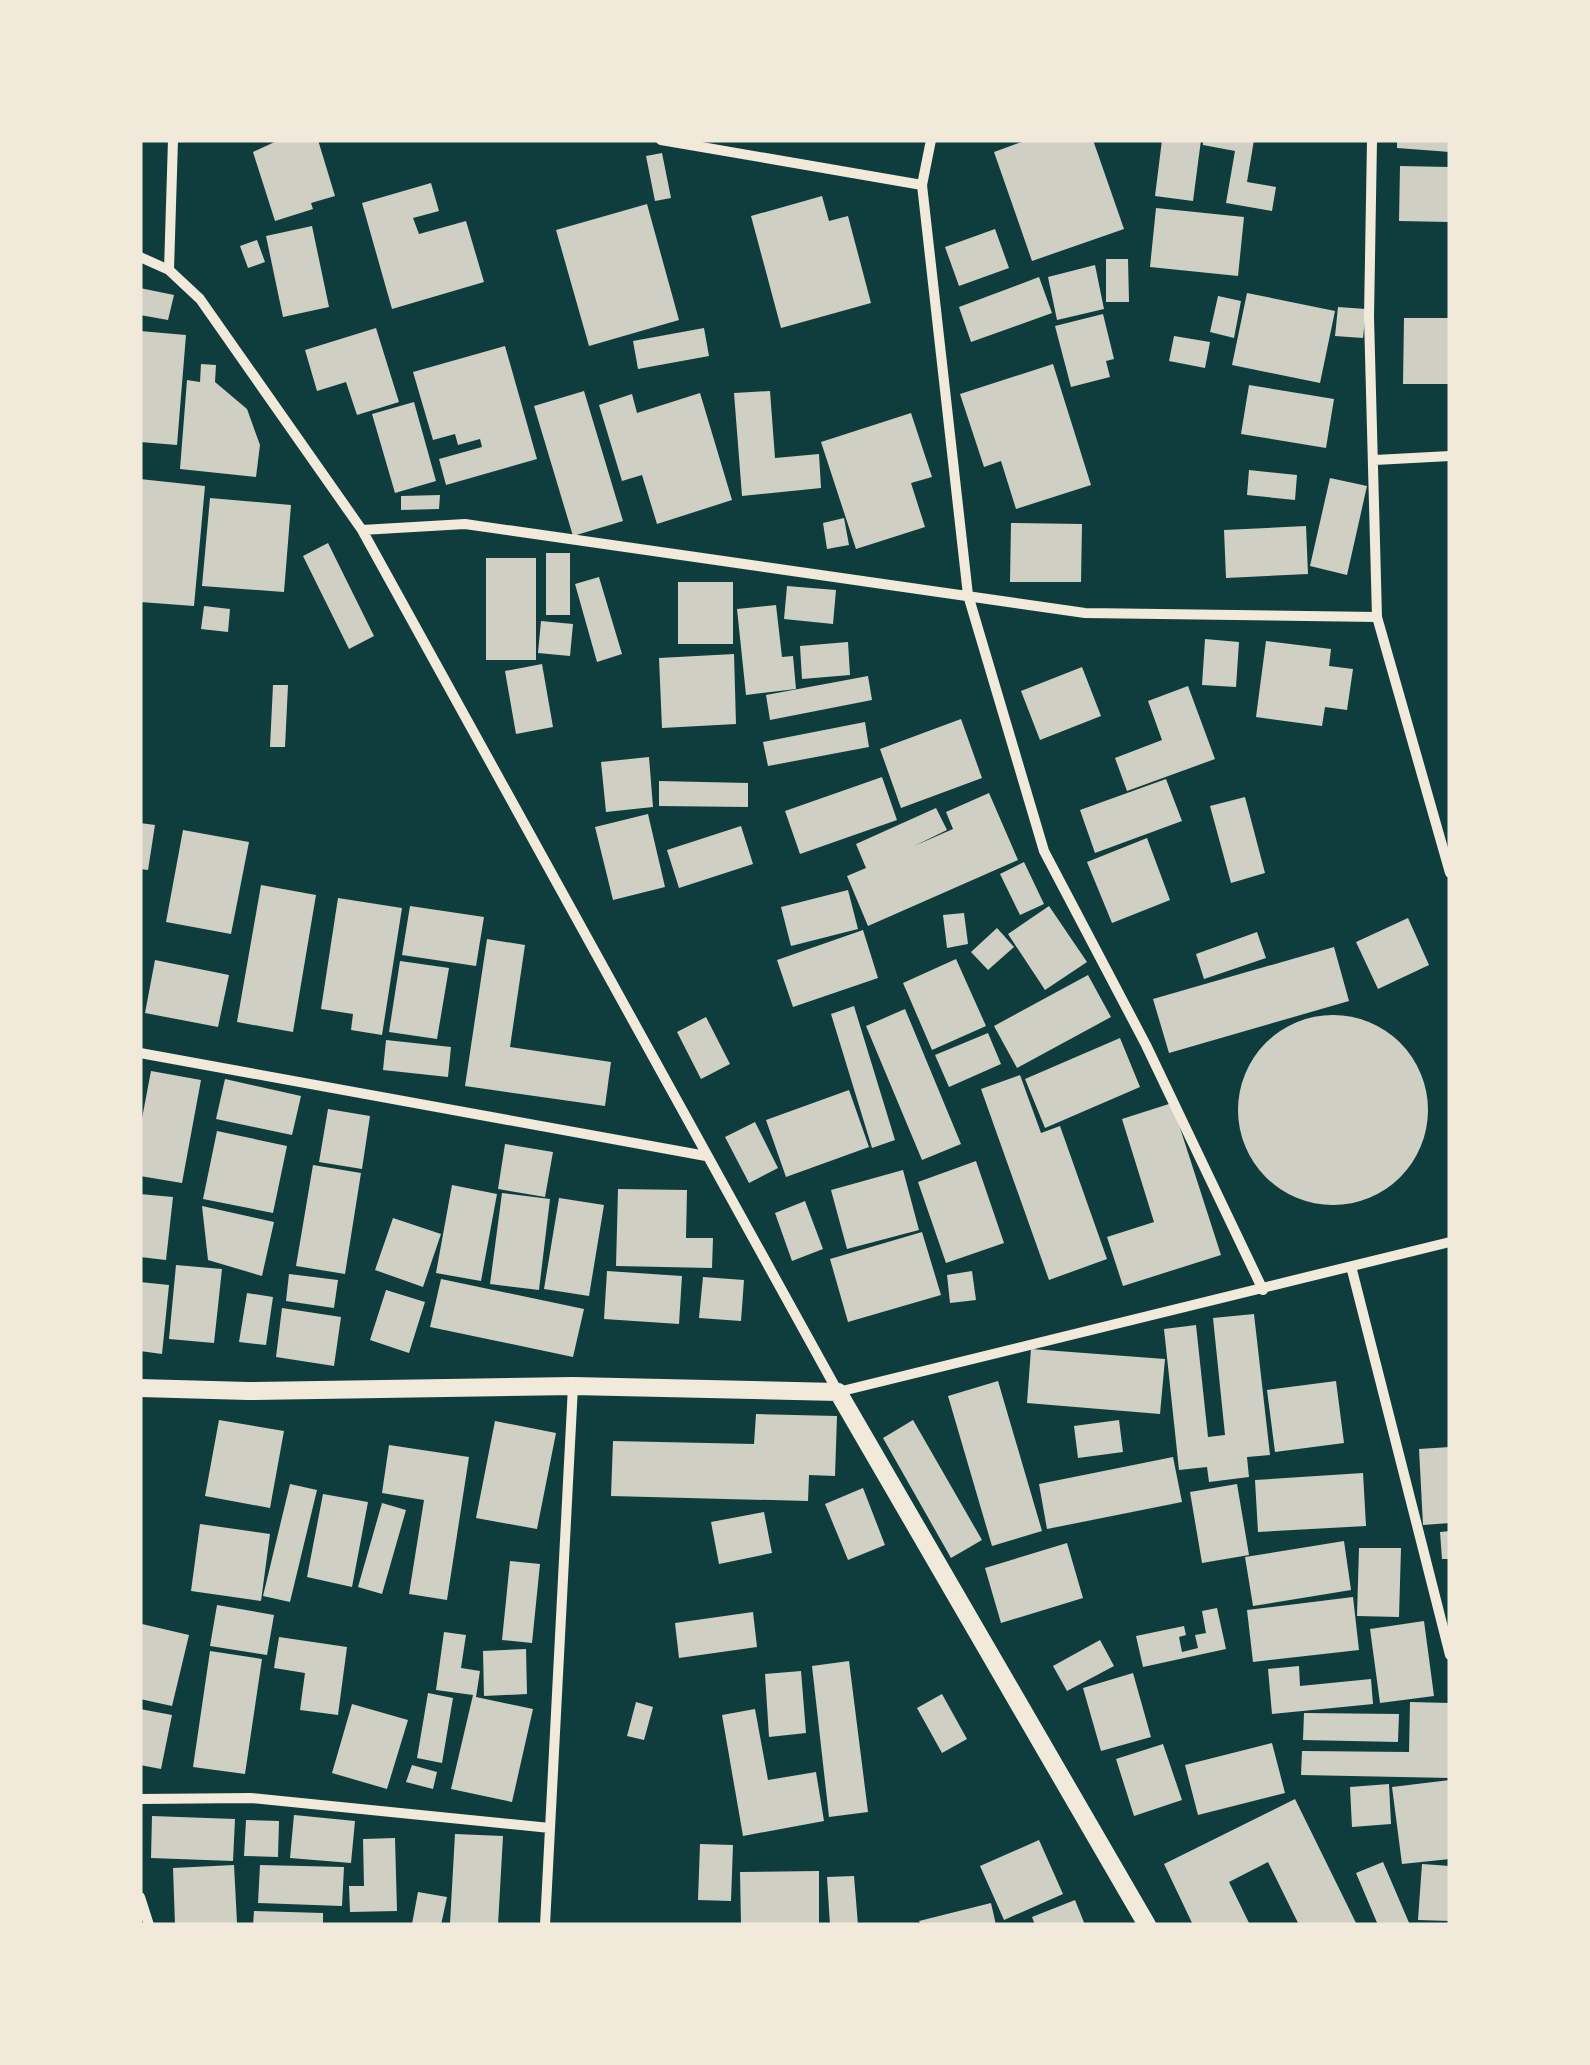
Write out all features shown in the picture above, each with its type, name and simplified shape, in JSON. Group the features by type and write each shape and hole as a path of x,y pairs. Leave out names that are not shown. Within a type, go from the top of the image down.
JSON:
{"street":[{"path":"169,270 172,140"},
{"path":"660,140 922,184"},
{"path":"931,140 922,184 968,595 1044,851 1146,1045 1263,1290"},
{"path":"1372,140 1369,318 1377,618 1450,873"},
{"path":"140,258 169,270 200,299 362,530 838,1392 1146,1925"},
{"path":"1374,460 1450,456"},
{"path":"362,530 465,524 1085,613 1377,618"},
{"path":"140,1053 706,1156"},
{"path":"140,1388 248,1392 573,1386 838,1392 1352,1270 1450,1242"},
{"path":"1352,1270 1450,1655"},
{"path":"544,1925 573,1386"},
{"path":"140,1815 144,1799 251,1798 550,1828"},
{"path":"140,1897 149,1925"}],"building":[{"path":"279,140 318,140 335,196 311,203 313,209 275,221 253,152"},
{"path":"1027,140 1093,140 1124,229 1032,261 994,152"},
{"path":"1162,140 1201,140 1193,201 1155,196"},
{"path":"1203,140 1254,140 1247,182 1276,187 1272,211 1226,203 1235,151 1203,145"},
{"path":"1397,140 1450,140 1450,152 1397,148"},
{"path":"662,153 671,198 655,201 646,156"},
{"path":"1400,166 1450,167 1450,222 1399,221"},
{"path":"431,183 439,211 413,218 419,234 466,221 484,282 392,309 362,203"},
{"path":"822,196 829,221 848,216 871,303 781,328 751,216"},
{"path":"647,204 679,320 589,346 556,230"},
{"path":"1156,208 1244,217 1238,276 1150,267"},
{"path":"312,226 329,307 283,317 266,236"},
{"path":"995,229 1009,268 959,286 945,247"},
{"path":"257,240 265,262 248,268 240,246"},
{"path":"1106,259 1128,259 1129,302 1106,302"},
{"path":"1095,265 1104,309 1057,320 1048,277"},
{"path":"1039,277 1052,313 971,342 959,307"},
{"path":"140,288 174,295 168,320 140,315"},
{"path":"1247,293 1335,311 1320,383 1232,365"},
{"path":"1218,296 1241,301 1234,338 1210,332"},
{"path":"1338,307 1366,309 1363,338 1335,336"},
{"path":"1103,314 1114,359 1106,361 1110,377 1071,387 1055,326"},
{"path":"1404,318 1450,318 1450,384 1403,384"},
{"path":"376,328 399,402 357,415 346,382 317,391 305,350"},
{"path":"704,328 709,356 638,369 633,341"},
{"path":"140,331 186,335 177,445 140,442"},
{"path":"1174,336 1210,342 1205,368 1169,361"},
{"path":"505,346 537,459 446,485 439,459 482,447 480,439 458,445 455,434 433,440 413,372"},
{"path":"201,364 216,365 215,382 247,409 260,445 256,477 180,469 187,380 200,382"},
{"path":"1053,364 1091,485 1016,509 1001,461 984,467 960,394"},
{"path":"1249,385 1334,399 1326,448 1241,434"},
{"path":"584,391 623,521 573,536 534,406"},
{"path":"770,391 775,458 819,454 821,488 742,496 734,393"},
{"path":"700,393 732,500 657,524 642,475 622,481 599,405 632,394 637,413"},
{"path":"414,402 436,481 395,493 372,414"},
{"path":"911,413 932,477 911,483 925,527 856,549 821,442"},
{"path":"1249,470 1297,475 1295,500 1247,495"},
{"path":"1330,478 1367,486 1347,575 1310,566"},
{"path":"140,479 205,486 194,606 140,602"},
{"path":"440,495 439,509 401,510 401,496"},
{"path":"210,498 291,505 284,592 202,586"},
{"path":"844,518 849,545 827,549 823,523"},
{"path":"1011,523 1082,524 1081,582 1010,582"},
{"path":"1306,526 1308,574 1226,578 1224,530"},
{"path":"328,543 374,636 349,649 303,556"},
{"path":"546,553 570,553 570,615 546,615"},
{"path":"486,558 536,558 536,660 486,660"},
{"path":"599,577 622,654 597,662 575,584"},
{"path":"678,582 733,582 733,644 678,644"},
{"path":"787,586 836,590 833,624 784,619"},
{"path":"776,605 782,657 793,656 796,689 746,695 737,609"},
{"path":"204,606 230,609 228,632 201,629"},
{"path":"541,621 573,624 570,656 538,653"},
{"path":"1205,639 1239,642 1236,687 1202,685"},
{"path":"1266,641 1331,649 1329,666 1353,669 1347,710 1325,707 1322,726 1256,717"},
{"path":"848,642 850,675 802,679 800,646"},
{"path":"734,654 736,724 662,728 659,658"},
{"path":"542,664 553,727 516,734 505,671"},
{"path":"1082,667 1101,716 1040,740 1021,691"},
{"path":"868,676 872,700 770,720 766,695"},
{"path":"273,685 288,685 285,747 270,747"},
{"path":"1188,686 1215,759 1127,791 1115,758 1162,740 1148,701"},
{"path":"961,719 982,778 901,808 880,749"},
{"path":"865,722 869,747 768,766 763,742"},
{"path":"649,757 653,807 606,812 601,762"},
{"path":"882,777 897,820 800,854 785,811"},
{"path":"1166,779 1182,821 1095,853 1080,810"},
{"path":"659,781 748,783 748,807 659,806"},
{"path":"989,793 1018,860 868,926 847,876 866,868 856,844 936,808 947,830 914,846 953,829 946,812"},
{"path":"1245,797 1265,873 1231,883 1210,806"},
{"path":"648,814 665,887 613,900 595,827"},
{"path":"140,823 155,825 148,870 140,869"},
{"path":"741,826 753,864 679,888 667,850"},
{"path":"183,830 249,842 231,934 166,922"},
{"path":"1147,838 1170,900 1112,923 1087,862"},
{"path":"1024,862 1044,904 1020,915 1000,874"},
{"path":"261,885 316,895 293,1032 237,1022"},
{"path":"848,890 858,929 791,946 781,907"},
{"path":"338,898 402,908 382,1035 351,1030 353,1014 321,1009"},
{"path":"410,906 484,917 476,966 402,955"},
{"path":"1049,906 1087,962 1045,990 1008,934"},
{"path":"964,913 968,944 947,948 943,915"},
{"path":"1408,918 1429,965 1378,989 1356,942"},
{"path":"997,928 1014,947 988,970 971,952"},
{"path":"863,930 878,978 793,1007 777,960"},
{"path":"1257,932 1266,958 1204,979 1196,954"},
{"path":"487,939 525,945 510,1047 611,1062 605,1106 465,1086"},
{"path":"1334,947 1349,1001 1169,1053 1153,999"},
{"path":"956,959 986,1026 932,1050 903,983"},
{"path":"155,960 229,975 218,1027 145,1013"},
{"path":"400,961 449,968 437,1039 389,1032"},
{"path":"1088,975 1111,1017 1017,1068 994,1026"},
{"path":"854,1006 895,1140 872,1148 831,1014"},
{"path":"905,1009 961,1144 922,1160 866,1026"},
{"path":"1333,1015 1369,1022 1400,1043 1421,1074 1428,1110 1421,1146 1400,1177 1369,1198 1333,1205 1297,1198 1266,1177 1245,1146 1238,1110 1245,1074 1266,1043 1297,1022"},
{"path":"706,1017 730,1064 701,1079 677,1032"},
{"path":"988,1033 1001,1064 949,1087 935,1055"},
{"path":"1120,1038 1140,1087 1045,1128 1025,1079"},
{"path":"386,1040 451,1047 448,1077 383,1070"},
{"path":"151,1071 201,1080 182,1183 140,1176 140,1129"},
{"path":"1020,1075 1041,1133 1060,1126 1107,1259 1049,1280 981,1089"},
{"path":"225,1079 301,1096 292,1135 216,1119"},
{"path":"849,1090 869,1147 786,1177 766,1120"},
{"path":"1172,1103 1221,1255 1123,1286 1107,1237 1154,1222 1122,1119"},
{"path":"328,1109 370,1116 362,1169 319,1162"},
{"path":"755,1122 778,1168 749,1183 725,1137"},
{"path":"217,1131 287,1146 273,1213 203,1199"},
{"path":"505,1144 553,1152 545,1197 498,1189"},
{"path":"976,1161 1004,1243 946,1263 918,1182"},
{"path":"313,1165 361,1173 345,1274 296,1266"},
{"path":"903,1170 919,1230 847,1249 831,1190"},
{"path":"452,1185 497,1194 481,1281 436,1273"},
{"path":"618,1189 687,1190 686,1238 713,1238 712,1268 616,1266"},
{"path":"502,1193 550,1199 539,1290 490,1284"},
{"path":"140,1194 173,1197 166,1260 140,1257"},
{"path":"559,1198 604,1205 589,1296 544,1289"},
{"path":"805,1201 823,1249 792,1261 775,1213"},
{"path":"202,1206 274,1222 262,1276 208,1260"},
{"path":"393,1218 441,1234 423,1287 375,1270"},
{"path":"922,1232 941,1295 848,1322 830,1259"},
{"path":"176,1265 222,1269 214,1343 169,1339"},
{"path":"607,1271 682,1276 679,1324 604,1319"},
{"path":"972,1271 976,1300 950,1303 947,1275"},
{"path":"289,1274 338,1280 334,1308 286,1301"},
{"path":"703,1277 744,1280 741,1321 699,1318"},
{"path":"441,1279 584,1309 573,1357 430,1327"},
{"path":"140,1282 169,1285 162,1354 140,1351"},
{"path":"386,1290 425,1302 409,1353 370,1340"},
{"path":"247,1293 273,1297 266,1345 239,1342"},
{"path":"282,1308 341,1317 334,1366 276,1357"},
{"path":"1254,1314 1270,1455 1247,1457 1249,1477 1209,1482 1207,1467 1179,1470 1164,1329 1196,1325 1208,1437 1225,1435 1213,1318"},
{"path":"1031,1349 1165,1359 1160,1414 1027,1403"},
{"path":"998,1381 1042,1531 992,1546 948,1396"},
{"path":"1336,1381 1344,1443 1275,1452 1267,1390"},
{"path":"756,1414 837,1416 835,1476 809,1475 808,1501 611,1496 613,1441 754,1444"},
{"path":"219,1420 284,1431 270,1508 205,1496"},
{"path":"913,1420 982,1540 951,1558 883,1438"},
{"path":"1119,1420 1123,1452 1078,1458 1074,1426"},
{"path":"495,1421 556,1433 537,1529 476,1518"},
{"path":"389,1445 469,1457 447,1600 409,1594 424,1500 382,1493"},
{"path":"1450,1447 1450,1523 1423,1525 1419,1449"},
{"path":"1173,1457 1182,1502 1047,1529 1039,1484"},
{"path":"1363,1473 1366,1526 1258,1532 1255,1480"},
{"path":"290,1484 317,1490 290,1602 263,1596"},
{"path":"1237,1484 1249,1555 1202,1563 1190,1492"},
{"path":"863,1488 885,1545 848,1560 825,1504"},
{"path":"323,1494 368,1502 352,1587 307,1577"},
{"path":"382,1503 406,1510 382,1594 358,1587"},
{"path":"764,1512 772,1553 719,1564 711,1522"},
{"path":"200,1524 270,1534 261,1601 191,1591"},
{"path":"1450,1531 1450,1559 1442,1559 1440,1532"},
{"path":"1344,1541 1351,1590 1253,1606 1245,1557"},
{"path":"1067,1543 1083,1598 1001,1623 985,1568"},
{"path":"1359,1548 1401,1548 1399,1617 1357,1616"},
{"path":"510,1561 540,1564 532,1643 502,1640"},
{"path":"1353,1597 1359,1650 1253,1662 1247,1610"},
{"path":"217,1605 274,1615 267,1655 210,1646"},
{"path":"1217,1608 1226,1649 1143,1667 1136,1636 1184,1626 1186,1635 1179,1637 1182,1652 1198,1648 1195,1635 1206,1633 1202,1611"},
{"path":"753,1612 757,1647 679,1658 675,1623"},
{"path":"1424,1621 1434,1696 1380,1703 1370,1629"},
{"path":"142,1624 189,1635 172,1706 140,1699"},
{"path":"444,1632 466,1635 461,1668 480,1671 476,1697 533,1709 512,1802 451,1789 473,1695 436,1690"},
{"path":"279,1637 347,1647 338,1715 300,1710 305,1673 274,1668"},
{"path":"1100,1640 1114,1666 1067,1691 1053,1666"},
{"path":"526,1649 527,1694 484,1696 483,1651"},
{"path":"210,1651 262,1659 245,1774 193,1767"},
{"path":"849,1661 868,1812 829,1817 812,1666"},
{"path":"1299,1666 1300,1686 1371,1679 1373,1704 1272,1714 1268,1669"},
{"path":"801,1671 806,1733 769,1737 765,1674"},
{"path":"1133,1673 1151,1737 1101,1751 1083,1688"},
{"path":"428,1693 453,1698 442,1763 417,1758"},
{"path":"942,1694 967,1739 942,1753 917,1708"},
{"path":"636,1702 653,1707 644,1740 627,1736"},
{"path":"1410,1702 1450,1703 1450,1778 1301,1775 1302,1751 1409,1752"},
{"path":"352,1704 408,1720 387,1789 332,1773"},
{"path":"140,1709 172,1715 161,1769 140,1765"},
{"path":"755,1709 768,1780 816,1772 824,1821 743,1836 722,1715"},
{"path":"1304,1713 1399,1714 1398,1742 1303,1740"},
{"path":"1272,1743 1285,1793 1198,1815 1185,1765"},
{"path":"1163,1744 1182,1800 1134,1816 1116,1759"},
{"path":"412,1765 437,1772 433,1789 406,1782"},
{"path":"1450,1780 1450,1859 1402,1864 1392,1787"},
{"path":"1389,1784 1391,1824 1352,1827 1350,1787"},
{"path":"1295,1799 1357,1925 1299,1925 1268,1862 1229,1882 1250,1925 1193,1925 1164,1864"},
{"path":"294,1815 355,1821 351,1863 290,1858"},
{"path":"152,1816 235,1819 233,1861 151,1858"},
{"path":"246,1820 279,1821 278,1857 244,1856"},
{"path":"455,1834 503,1836 498,1925 450,1923"},
{"path":"395,1838 397,1911 350,1912 349,1886 364,1886 363,1839"},
{"path":"1039,1840 1063,1894 1004,1920 980,1866"},
{"path":"700,1844 733,1845 731,1901 698,1900"},
{"path":"1383,1862 1410,1925 1378,1925 1356,1873"},
{"path":"1422,1864 1450,1866 1450,1921 1418,1920"},
{"path":"234,1865 237,1923 175,1925 173,1868"},
{"path":"260,1865 344,1867 342,1906 258,1903"},
{"path":"819,1871 819,1925 741,1925 740,1872"},
{"path":"854,1876 858,1925 830,1925 827,1877"},
{"path":"418,1892 447,1897 441,1925 412,1924"},
{"path":"1075,1900 1085,1925 1035,1925 1032,1917"},
{"path":"991,1903 996,1925 921,1925 919,1921"},
{"path":"254,1911 323,1913 323,1925 253,1925"}]}
